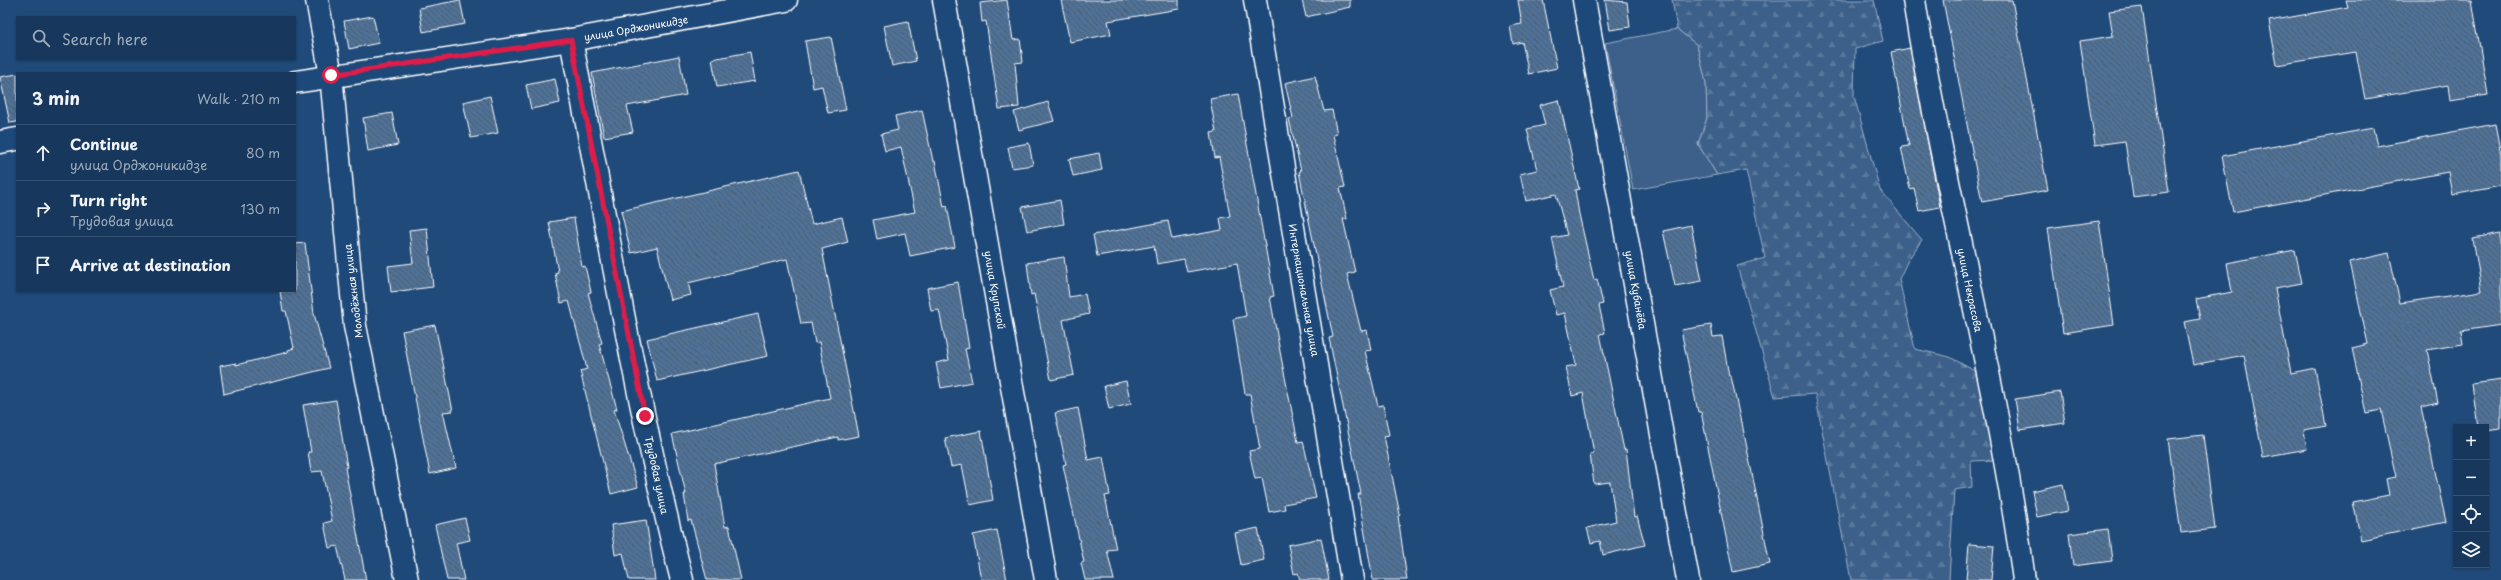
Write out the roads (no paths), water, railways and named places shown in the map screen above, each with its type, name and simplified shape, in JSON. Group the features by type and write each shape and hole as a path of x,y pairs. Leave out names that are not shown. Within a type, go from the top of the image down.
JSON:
{"street":[{"name":"Молодёжная улица","path":"317,0 331,75 355,326 408,580"},
{"name":"улица Орджоникидзе","path":"296,82 331,75 571,40 786,0"},
{"name":"улица Крупской","path":"944,0 1046,580"},
{"name":"Интернациональная улица","path":"1255,0 1352,580"},
{"name":"улица Кубанёва","path":"1584,0 1688,580"},
{"name":"улица Некрасова","path":"1914,0 1963,262 2013,497 2024,580"},
{"name":"Трудовая улица","path":"571,40 650,438 682,580"},
{"path":"0,142 16,139"}]}
